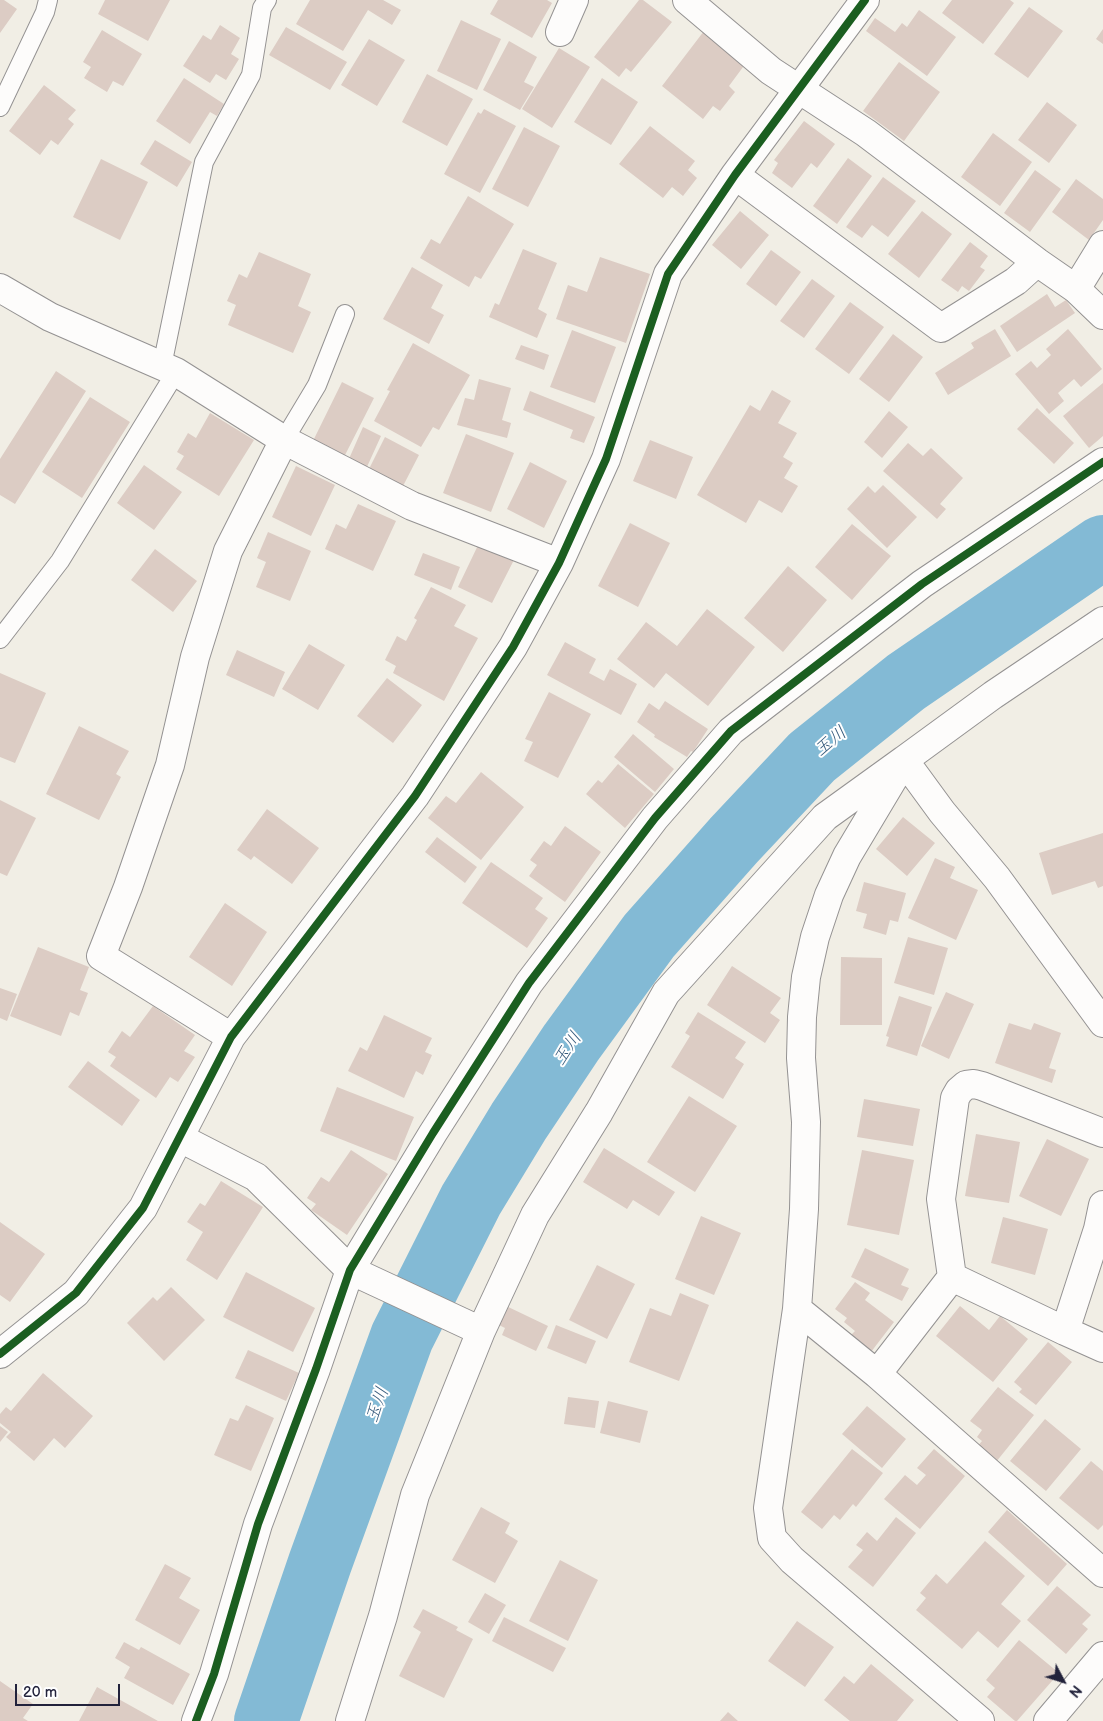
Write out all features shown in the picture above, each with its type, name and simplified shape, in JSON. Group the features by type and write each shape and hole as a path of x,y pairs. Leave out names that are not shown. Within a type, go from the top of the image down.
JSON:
{"street":[{"path":"560,32 574,0"},
{"path":"687,0 771,71 866,133 1036,262 1076,289 1103,315"},
{"path":"2,1346 76,1293 143,1208 231,1037 415,796 513,648 559,564 606,459 668,274 735,175 865,0"},
{"path":"735,175 941,328 1016,281 1036,262"},
{"path":"1076,289 1103,245"},
{"path":"0,288 50,317 169,369 284,440 412,506 559,564"},
{"path":"231,1037 101,956 128,887 170,765 195,657 228,551 284,440"},
{"path":"196,1721 214,1674 258,1524 350,1270 433,1133 529,983 655,818 731,731 922,584 1103,462"},
{"path":"350,1721 383,1616 415,1495 481,1331 535,1215 599,1112 666,993 825,817 993,695 1103,621"},
{"path":"904,760 942,812 997,878 1103,1023"},
{"path":"904,760 843,864 829,896 815,937 806,977 802,1017 801,1058 806,1122 804,1209 796,1309 768,1508 772,1538 792,1560 980,1721"},
{"path":"877,1374 952,1277 941,1199 955,1098 959,1091 966,1086 974,1084 982,1086 1103,1134"},
{"path":"180,1138 256,1177 350,1270 481,1331"},
{"path":"1065,1331 1098,1229 1103,1205"},
{"path":"952,1277 1103,1348"},
{"path":"796,1309 877,1374 1103,1573"},
{"path":"1048,1721 1103,1656"}],"lane":[{"path":"0,106 45,12 48,0"},
{"path":"0,639 60,561 169,369 204,162 251,75 262,8 267,0"},
{"path":"284,440 317,385 345,314"}],"building":[{"path":"0,0 4,0 17,9 0,33"},
{"path":"105,0 170,0 148,41 98,14"},
{"path":"310,0 383,0 401,10 392,25 368,10 343,51 296,24"},
{"path":"498,0 547,0 552,3 532,38 490,14"},
{"path":"639,0 643,0 672,22 631,72 626,68 619,77 594,57"},
{"path":"952,0 1010,0 1014,3 983,44 942,13"},
{"path":"1029,7 1063,31 1028,78 994,54"},
{"path":"919,10 956,37 927,76 866,31 875,18 895,32 902,23 907,27"},
{"path":"461,20 501,39 477,90 437,71"},
{"path":"220,25 240,38 231,54 239,59 226,80 216,74 210,83 183,66 203,35 211,40"},
{"path":"286,27 347,62 330,90 269,55"},
{"path":"1103,29 1103,44 1096,39"},
{"path":"102,30 142,54 123,86 113,81 107,92 84,78 91,67 83,62"},
{"path":"704,31 746,63 729,86 735,92 720,111 713,106 703,119 662,86"},
{"path":"369,39 405,60 377,106 341,85"},
{"path":"509,41 537,57 524,82 534,87 520,110 483,90"},
{"path":"559,48 590,67 552,128 522,109"},
{"path":"899,62 940,92 904,141 863,111"},
{"path":"427,74 473,99 447,146 402,122"},
{"path":"184,78 224,104 217,116 210,112 190,144 156,121"},
{"path":"602,78 638,102 611,145 574,122"},
{"path":"44,85 76,110 68,119 74,124 58,145 51,140 40,155 9,131"},
{"path":"1047,102 1077,125 1049,163 1018,140"},
{"path":"484,109 516,126 480,193 444,174 478,112 481,114"},
{"path":"804,121 835,144 817,168 811,163 792,188 772,173 778,163 774,160"},
{"path":"650,126 695,161 688,170 697,178 683,196 672,187 663,198 619,164"},
{"path":"524,127 560,146 528,207 492,189"},
{"path":"993,133 1032,162 1000,206 961,177"},
{"path":"155,140 192,162 177,187 140,164"},
{"path":"848,158 872,176 837,224 813,206"},
{"path":"101,159 148,182 120,240 73,217"},
{"path":"1035,170 1061,189 1030,232 1004,213"},
{"path":"883,177 916,201 888,237 872,225 862,238 846,227"},
{"path":"1076,179 1103,199 1103,220 1089,240 1052,212"},
{"path":"468,196 514,224 481,279 475,276 469,287 420,258 431,239 440,244"},
{"path":"740,211 769,235 741,269 712,245"},
{"path":"922,211 952,234 919,278 888,254"},
{"path":"970,242 988,256 980,267 985,270 969,291 962,286 958,292 941,280"},
{"path":"523,249 557,263 538,309 547,314 537,338 489,317 495,303 499,305"},
{"path":"771,250 801,272 776,306 746,284"},
{"path":"259,252 311,274 298,306 311,312 293,353 228,325 236,305 227,301 239,274 247,278"},
{"path":"600,257 650,274 626,343 556,319 568,285 587,292"},
{"path":"412,267 443,285 431,308 444,315 429,344 383,319"},
{"path":"812,279 835,296 804,338 780,321"},
{"path":"1047,294 1055,307 1066,300 1075,313 1017,352 1000,326"},
{"path":"850,302 884,327 849,374 815,349"},
{"path":"995,329 1011,356 948,395 935,373 974,348 971,343"},
{"path":"1068,329 1102,369 1081,387 1074,379 1058,393 1064,401 1049,414 1015,374 1031,361 1037,368 1051,355 1046,349"},
{"path":"572,330 616,347 595,403 550,387"},
{"path":"893,334 923,357 889,402 859,379"},
{"path":"413,343 470,375 439,430 433,427 421,447 374,421 390,391 387,390"},
{"path":"521,345 549,355 544,370 515,359"},
{"path":"56,371 86,391 15,504 0,495 0,459"},
{"path":"479,379 511,388 502,420 511,423 507,438 457,425 465,398 474,400"},
{"path":"342,382 374,398 343,459 312,443"},
{"path":"1103,383 1103,436 1089,448 1063,416"},
{"path":"772,390 791,401 778,423 797,433 783,457 793,463 784,478 798,486 782,513 759,500 746,523 697,495 750,405 760,411"},
{"path":"530,391 595,417 584,443 570,438 573,430 523,410"},
{"path":"90,397 130,422 82,498 42,472"},
{"path":"1037,408 1074,443 1054,464 1017,429"},
{"path":"889,411 908,427 882,458 864,442"},
{"path":"210,413 254,440 219,496 176,469 184,456 177,452 188,433 196,438"},
{"path":"363,427 381,436 366,469 348,461"},
{"path":"466,434 514,453 491,512 443,493"},
{"path":"385,437 419,455 403,486 369,469"},
{"path":"650,440 693,457 676,499 633,481"},
{"path":"908,443 923,456 931,448 963,478 940,504 946,509 937,519 883,471"},
{"path":"530,462 567,481 544,528 507,509"},
{"path":"144,465 182,492 154,530 117,503"},
{"path":"296,466 335,485 311,536 272,517"},
{"path":"883,485 917,517 887,548 847,509 868,486 875,493"},
{"path":"358,504 396,521 373,571 325,549 336,524 346,529"},
{"path":"630,523 670,543 638,607 598,586"},
{"path":"852,524 891,556 852,600 815,567"},
{"path":"268,532 311,551 290,601 256,587 266,562 257,558"},
{"path":"481,539 516,556 492,603 458,587"},
{"path":"155,549 197,581 173,612 131,580"},
{"path":"423,553 460,567 451,590 414,575"},
{"path":"788,566 827,600 783,652 744,618"},
{"path":"431,587 466,605 454,626 478,638 444,701 393,673 396,666 385,660 397,636 406,641 417,620 414,618"},
{"path":"707,609 755,647 708,706 666,673 654,688 617,659 646,622 677,646"},
{"path":"565,642 596,659 589,673 604,681 610,669 637,684 621,715 547,675"},
{"path":"309,644 345,665 318,710 282,689"},
{"path":"237,650 285,672 274,697 226,675"},
{"path":"0,673 46,693 15,763 0,757"},
{"path":"387,678 422,705 393,743 357,716"},
{"path":"549,692 591,714 558,778 524,761 533,742 525,739"},
{"path":"665,701 708,729 693,752 691,751 687,757 654,737 655,735 637,722 649,703 659,710"},
{"path":"79,726 129,751 116,774 121,777 99,820 46,794"},
{"path":"633,734 674,769 655,792 614,757"},
{"path":"618,764 654,794 625,828 586,794 598,780 602,783"},
{"path":"481,772 524,807 481,860 428,818 446,796 456,803"},
{"path":"0,800 36,818 7,876 0,873"},
{"path":"267,809 319,848 292,884 254,856 251,860 237,850"},
{"path":"903,817 935,843 907,876 876,849"},
{"path":"565,826 601,852 565,902 529,876 537,865 530,860 544,841 551,846"},
{"path":"1103,833 1103,886 1098,888 1095,881 1052,895 1039,853"},
{"path":"437,837 477,867 465,883 425,852"},
{"path":"935,858 955,867 950,878 978,890 956,940 908,918"},
{"path":"491,862 543,898 535,909 548,918 527,948 462,903"},
{"path":"864,882 906,893 898,922 890,920 886,935 863,928 867,914 856,911"},
{"path":"225,903 267,932 232,986 189,957"},
{"path":"908,937 948,948 934,995 894,983"},
{"path":"38,947 89,967 80,990 88,993 79,1016 70,1012 61,1036 10,1016"},
{"path":"841,957 882,958 882,1025 840,1025"},
{"path":"732,966 781,998 770,1013 780,1020 765,1043 707,1005"},
{"path":"0,988 17,994 7,1021 0,1018"},
{"path":"946,992 974,1004 949,1059 921,1046"},
{"path":"899,996 932,1007 917,1056 886,1046 889,1037 886,1036"},
{"path":"153,1006 195,1035 184,1051 195,1057 178,1082 170,1077 156,1098 110,1066 116,1057 108,1052 122,1031 130,1037"},
{"path":"698,1012 746,1042 735,1058 744,1064 723,1099 671,1067 690,1036 685,1033"},
{"path":"384,1015 432,1038 425,1052 432,1055 423,1075 416,1071 404,1098 348,1071 360,1047 367,1051"},
{"path":"1009,1023 1031,1030 1034,1023 1061,1033 1049,1068 1056,1070 1052,1083 995,1063"},
{"path":"88,1061 140,1100 122,1126 68,1087"},
{"path":"337,1087 414,1117 396,1161 320,1131"},
{"path":"689,1096 737,1126 695,1192 647,1162"},
{"path":"864,1099 920,1109 913,1146 857,1137"},
{"path":"976,1134 1020,1142 1009,1203 965,1196"},
{"path":"1047,1139 1089,1159 1061,1216 1019,1196"},
{"path":"604,1148 675,1192 659,1216 633,1200 627,1209 583,1182"},
{"path":"351,1150 388,1174 347,1235 311,1210 316,1204 307,1198 321,1177 329,1182"},
{"path":"862,1150 914,1160 899,1235 847,1225"},
{"path":"221,1181 263,1207 217,1280 186,1260 203,1232 187,1222 200,1203 205,1206"},
{"path":"701,1216 741,1233 714,1295 675,1279"},
{"path":"1003,1217 1048,1229 1035,1275 991,1263"},
{"path":"0,1222 45,1254 10,1302 0,1295"},
{"path":"865,1248 909,1269 901,1285 909,1288 902,1301 851,1277"},
{"path":"597,1265 635,1284 607,1339 569,1320"},
{"path":"246,1272 315,1308 293,1352 223,1317"},
{"path":"855,1282 870,1293 865,1300 894,1322 871,1352 850,1336 855,1331 844,1322 847,1318 835,1309"},
{"path":"171,1287 205,1320 164,1361 127,1323 153,1297 157,1301"},
{"path":"680,1293 709,1305 679,1381 629,1362 650,1308 671,1316"},
{"path":"502,1304 548,1326 536,1351 502,1335 505,1328 493,1322"},
{"path":"960,1306 989,1330 1000,1316 1028,1339 993,1382 936,1336"},
{"path":"556,1325 596,1341 586,1364 547,1348"},
{"path":"1048,1342 1072,1362 1036,1405 1019,1392 1022,1389 1014,1382"},
{"path":"248,1350 299,1373 286,1401 235,1378"},
{"path":"43,1373 93,1416 65,1448 54,1438 34,1461 6,1437 11,1432 0,1423 0,1414 6,1407 11,1411"},
{"path":"998,1387 1034,1415 996,1462 977,1447 982,1441 977,1437 982,1430 970,1421"},
{"path":"568,1397 599,1401 595,1428 564,1424"},
{"path":"608,1401 648,1411 640,1443 600,1433"},
{"path":"246,1405 274,1418 251,1471 214,1455 230,1418 238,1421"},
{"path":"867,1406 906,1439 882,1468 842,1434"},
{"path":"1045,1419 1081,1449 1046,1491 1010,1461"},
{"path":"0,1426 8,1432 0,1442"},
{"path":"852,1449 883,1473 856,1507 853,1504 840,1520 834,1515 822,1529 801,1512"},
{"path":"934,1449 965,1476 920,1529 884,1499 905,1475 917,1485 926,1475 917,1468"},
{"path":"1091,1461 1103,1471 1103,1525 1098,1530 1059,1498"},
{"path":"481,1507 510,1523 505,1533 518,1541 495,1583 452,1560"},
{"path":"1007,1510 1067,1564 1048,1586 988,1532"},
{"path":"896,1517 916,1533 873,1587 848,1567 863,1550 856,1545 867,1532 877,1541"},
{"path":"985,1541 1025,1576 1001,1604 1021,1621 998,1648 978,1631 962,1649 916,1610 926,1598 920,1593 936,1574 947,1584"},
{"path":"560,1560 598,1580 568,1641 529,1621"},
{"path":"165,1564 191,1578 179,1598 200,1610 180,1645 135,1620"},
{"path":"1057,1586 1091,1615 1082,1624 1088,1629 1066,1654 1027,1620"},
{"path":"485,1593 506,1605 489,1634 468,1622"},
{"path":"423,1609 458,1627 456,1630 473,1639 444,1698 399,1676 421,1632 413,1627"},
{"path":"504,1617 566,1648 553,1672 492,1641"},
{"path":"797,1621 834,1647 805,1687 768,1661"},
{"path":"1019,1640 1059,1673 1015,1721 987,1697 995,1688 986,1680"},
{"path":"124,1642 139,1650 141,1647 190,1674 173,1705 124,1678 130,1667 115,1658"},
{"path":"871,1664 914,1700 897,1721 850,1721 824,1700 844,1676 854,1684"},
{"path":"0,1681 33,1704 23,1718 28,1721 0,1721"},
{"path":"97,1687 158,1721 79,1721"},
{"path":"728,1712 738,1721 720,1721"}],"waterway":[{"name":"玉川","path":"266,1721 320,1563 402,1337 471,1200 519,1121 571,1043 649,936 734,840 812,757 906,682 1103,547"}],"cycle path":[{"path":"0,1354 76,1293 143,1208 231,1037 415,796 513,647 559,563 606,459 668,274 735,175 865,0"},
{"path":"196,1721 214,1674 258,1524 316,1369 350,1270 433,1133 529,983 655,818 731,731 922,584 1103,462"}]}
